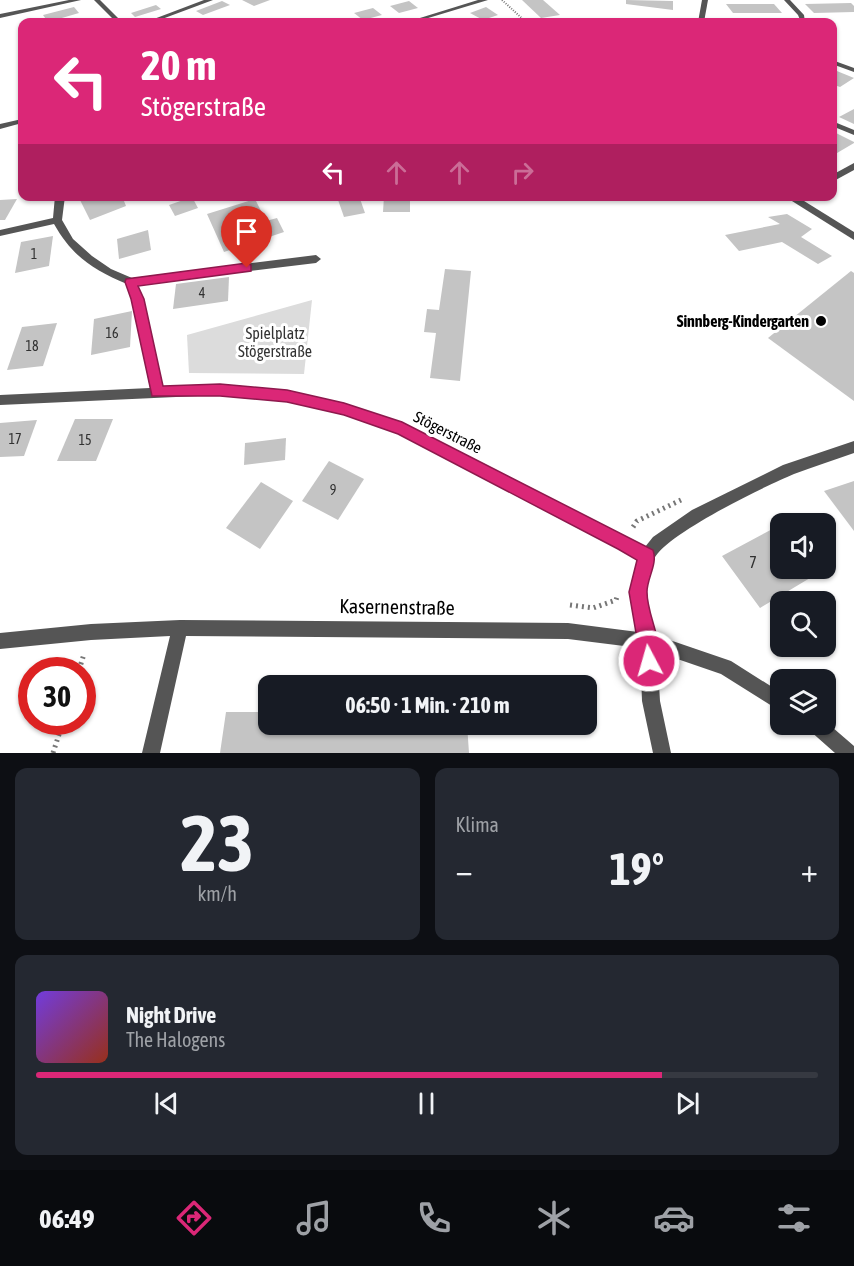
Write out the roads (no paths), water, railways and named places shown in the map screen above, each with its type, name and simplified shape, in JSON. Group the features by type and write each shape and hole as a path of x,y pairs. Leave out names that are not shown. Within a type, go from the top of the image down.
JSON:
{"street":[{"path":"0,16 78,0"},
{"path":"97,0 115,18"},
{"path":"160,18 210,0"},
{"path":"424,18 485,0"},
{"path":"701,18 705,0"},
{"path":"0,127 18,123"},
{"path":"837,176 854,166"},
{"path":"59,201 57,220 69,241 88,260 107,272 130,282 316,259"},
{"path":"800,201 854,237"},
{"path":"0,233 57,220"},
{"path":"130,282 137,299 157,392"},
{"name":"Stögerstraße","path":"0,400 220,390 287,396 344,409 402,429 647,556"},
{"path":"662,753 651,701 648,641 638,592 647,556 658,542 698,515 788,471 854,447"},
{"path":"151,753 180,627"},
{"name":"Kasernenstraße","path":"0,641 91,632 180,627 568,631 648,641 725,667 770,696"},
{"path":"828,735 848,753"}],"lane":[{"path":"787,0 802,18"},
{"path":"837,64 854,70"},
{"path":"837,125 854,133"}],"place":[{"name":"Sinnberg-Kindergarten","path":"821,321"}],"park label":[{"name":"Spielplatz Stögerstraße","path":"275,342"}]}
